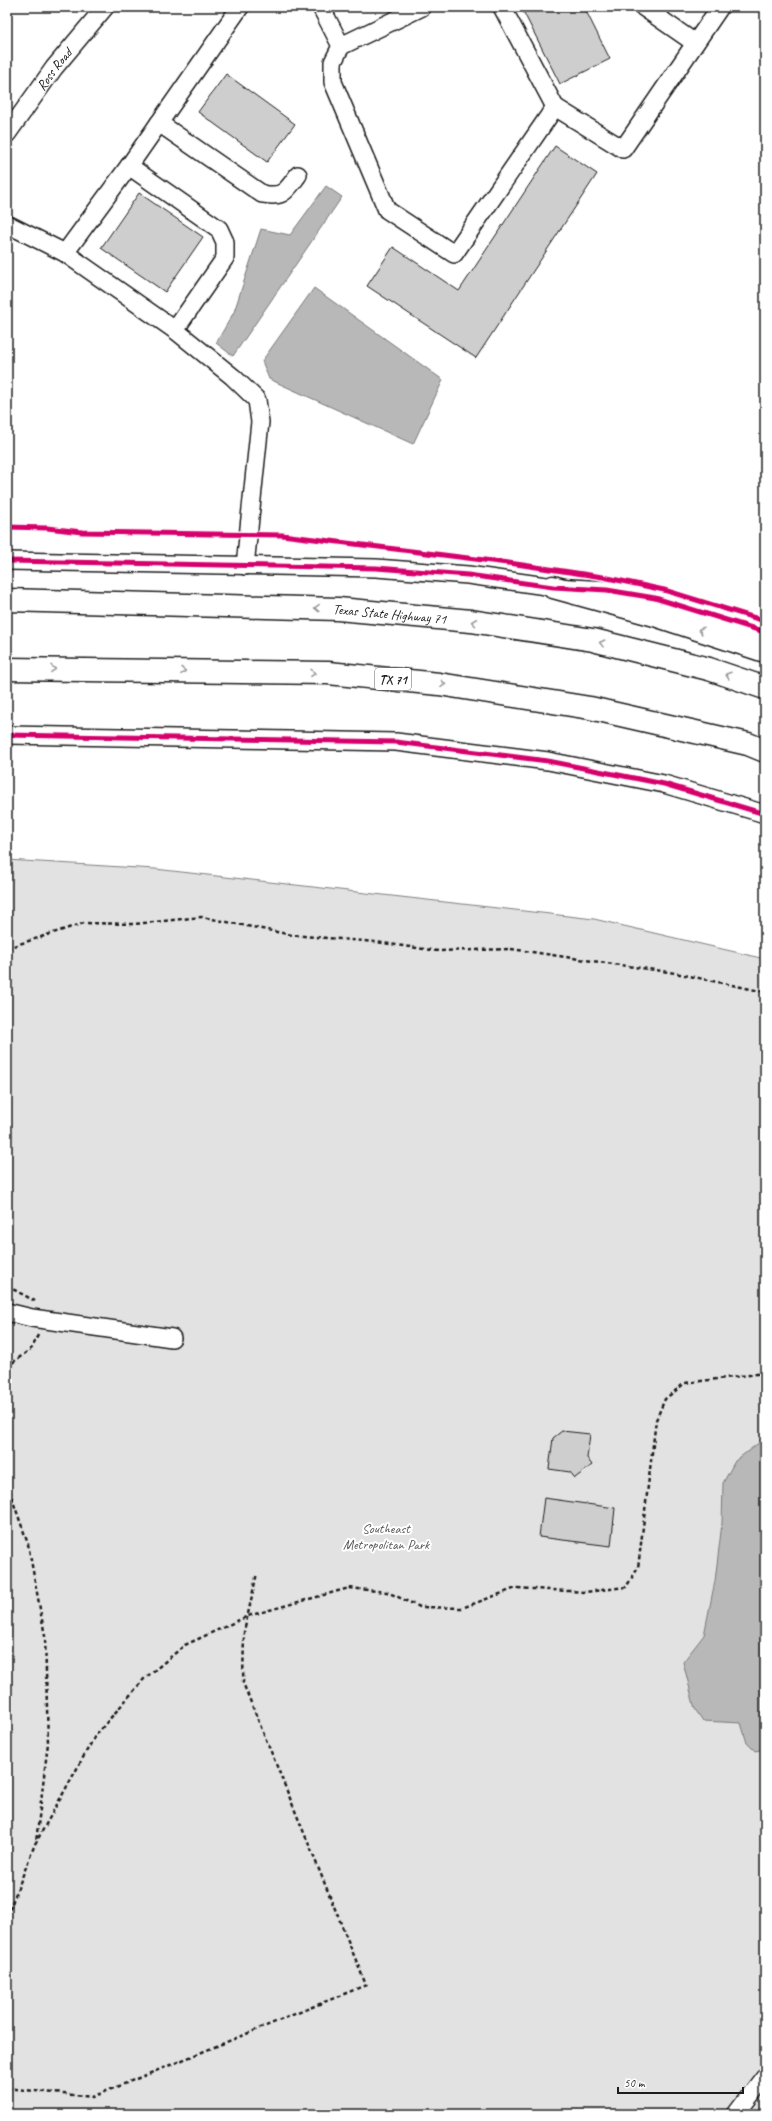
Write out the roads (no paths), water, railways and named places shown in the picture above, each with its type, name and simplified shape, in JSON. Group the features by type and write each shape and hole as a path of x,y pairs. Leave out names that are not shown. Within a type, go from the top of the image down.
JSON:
{"highway":[{"path":"553,587 658,616 765,651"},
{"name":"Texas State Highway 71","path":"12,600 338,609 470,621 593,640 709,669 765,688"},
{"name":"TX 71","path":"11,669 328,673 439,684 590,708 748,744 765,751"}],"street":[{"name":"Ross Road","path":"7,134 54,68 105,7"},
{"path":"65,253 129,166 240,7"},
{"path":"321,7 341,46"},
{"path":"422,7 341,46 332,62 333,82 387,210 454,254 555,107"},
{"path":"502,7 555,107 623,149 720,7"},
{"path":"643,7 695,43"},
{"path":"159,123 262,194 274,196 284,193 298,175"},
{"path":"129,166 219,229 225,242 225,258 175,330"},
{"path":"7,224 65,253 175,330 233,377 257,400 260,422 245,566"},
{"path":"7,561 376,568 468,575 553,587 607,590 655,598 765,632"},
{"path":"7,735 396,742 548,760 664,784 765,814"},
{"path":"7,1312 32,1318 172,1338"},
{"path":"736,2114 765,2076"}],"park label":[{"name":"Southeast Metropolitan Park","path":"386,1536"}]}
